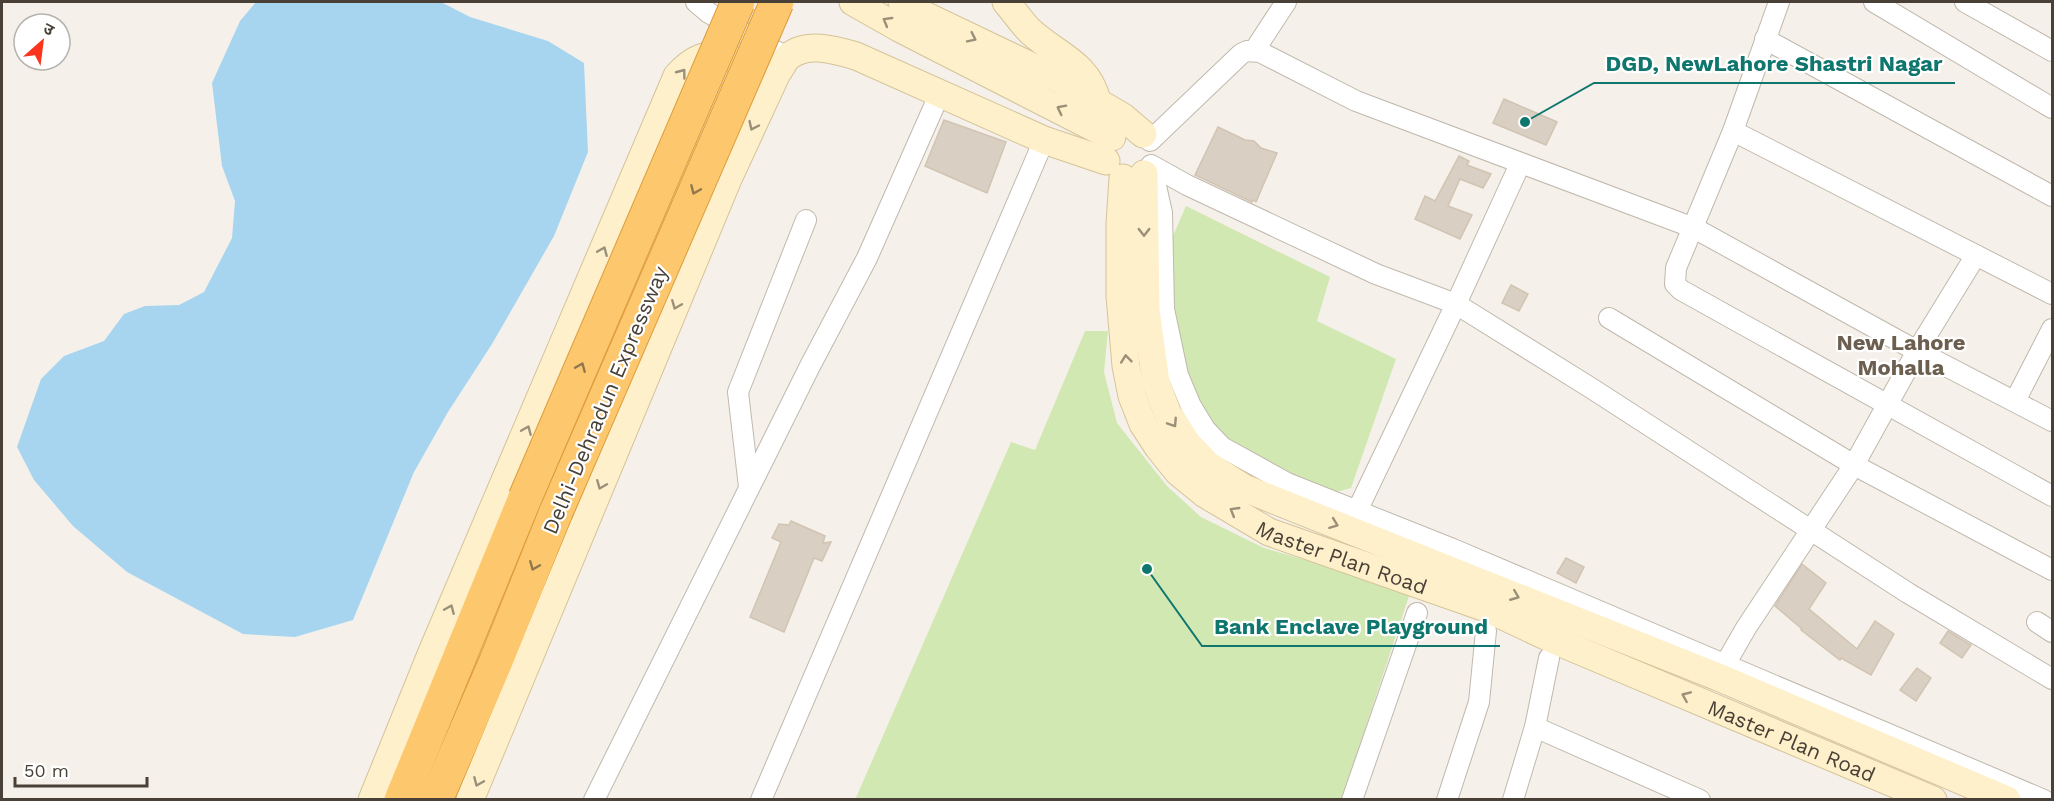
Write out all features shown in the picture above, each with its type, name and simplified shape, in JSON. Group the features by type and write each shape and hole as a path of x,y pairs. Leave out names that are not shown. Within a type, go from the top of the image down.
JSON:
{"highway":[{"name":"Delhi-Dehradun Expressway","path":"401,800 416,728 446,654 525,498 738,2"},
{"name":"Delhi-Dehradun Expressway","path":"436,800 477,745 507,675 556,512 777,2"}],"main road":[{"path":"853,2 1133,156"},
{"path":"902,2 918,12 1060,80 1123,117 1133,156 1146,310 1156,383 1167,414 1187,443 1209,466 1244,488 1406,541 1722,670 2007,800"},
{"path":"1006,2 1029,30 1082,70 1094,90 1097,101"},
{"path":"470,800 477,745 492,709 728,179 783,65 799,50 831,49 856,56 1044,140 1133,156"},
{"path":"372,800 416,728 677,76 689,63 704,57 722,56 783,65"},
{"name":"Master Plan Road","path":"1133,156 1120,296 1126,366 1132,396 1143,424 1158,447 1178,472 1205,494 1269,532 1486,608 1554,640 1933,800"}],"street":[{"path":"696,2 783,65"},
{"path":"1254,51 1286,2"},
{"path":"1779,2 1732,131 1674,277 1675,284 1681,290 2052,496"},
{"path":"1874,2 2052,108"},
{"path":"1965,2 1986,7 2052,51"},
{"path":"1765,39 2052,196"},
{"path":"1133,156 1240,54 1254,51 1356,101 1694,228 1917,351 2052,421"},
{"path":"594,800 749,487 867,258 940,93"},
{"path":"1732,131 2052,294"},
{"path":"761,800 1044,140"},
{"path":"1133,156 1187,185 1376,274 1456,304 1908,593 2052,679"},
{"path":"1133,156 1162,213 1164,309 1178,375 1191,406 1205,429 1229,452 1287,483 1357,511 1406,541"},
{"path":"1357,511 1520,164"},
{"path":"749,487 738,392 806,220"},
{"path":"1976,255 1917,351 1854,465 1746,628 1722,670 2044,800"},
{"path":"1610,318 1854,465 2052,570"},
{"path":"2015,401 2052,329"},
{"path":"1352,800 1417,613"},
{"path":"1447,800 1479,702 1486,632"},
{"path":"1513,800 1535,727 1549,658"},
{"path":"1535,727 1700,800"}],"green space":[{"path":"1186,206 1330,277 1317,321 1396,359 1351,488 1326,495 1221,447 1184,393 1167,318 1169,245"},
{"path":"1085,331 1108,331 1104,372 1117,423 1167,486 1201,517 1264,548 1411,590 1342,799 855,800 1011,442 1035,450"}],"water":[{"path":"256,2 441,2 470,17 548,41 584,63 588,152 554,236 414,472 353,620 295,637 243,634 127,572 73,526 34,480 17,447 41,379 64,356 104,341 124,314 145,306 179,305 204,292 232,238 235,201 222,166 212,83 240,21"}],"building":[{"path":"1504,99 1557,122 1546,145 1493,123"},
{"path":"944,120 1006,142 987,193 925,166"},
{"path":"1218,127 1245,140 1254,141 1261,148 1277,153 1256,202 1195,175"},
{"path":"1459,156 1469,161 1467,165 1491,174 1483,188 1460,179 1448,206 1472,215 1460,239 1415,219 1425,196 1435,201"},
{"path":"1511,285 1528,294 1519,311 1502,303"},
{"path":"791,521 825,536 823,543 831,542 822,561 814,558 784,632 750,617 781,542 772,538 779,524 789,525"},
{"path":"1566,558 1584,567 1576,583 1557,573"},
{"path":"1802,564 1826,583 1809,609 1857,649 1875,621 1894,634 1871,675 1841,658 1840,660 1801,630 1775,606"},
{"path":"1948,631 1971,645 1962,658 1940,643"},
{"path":"1917,668 1931,678 1916,701 1900,690"}],"place":[{"name":"DGD, NewLahore Shastri Nagar","path":"1525,122"},
{"name":"Bank Enclave Playground","path":"1147,569"}],"district":[{"name":"New Lahore Mohalla","path":"1901,354"}]}
